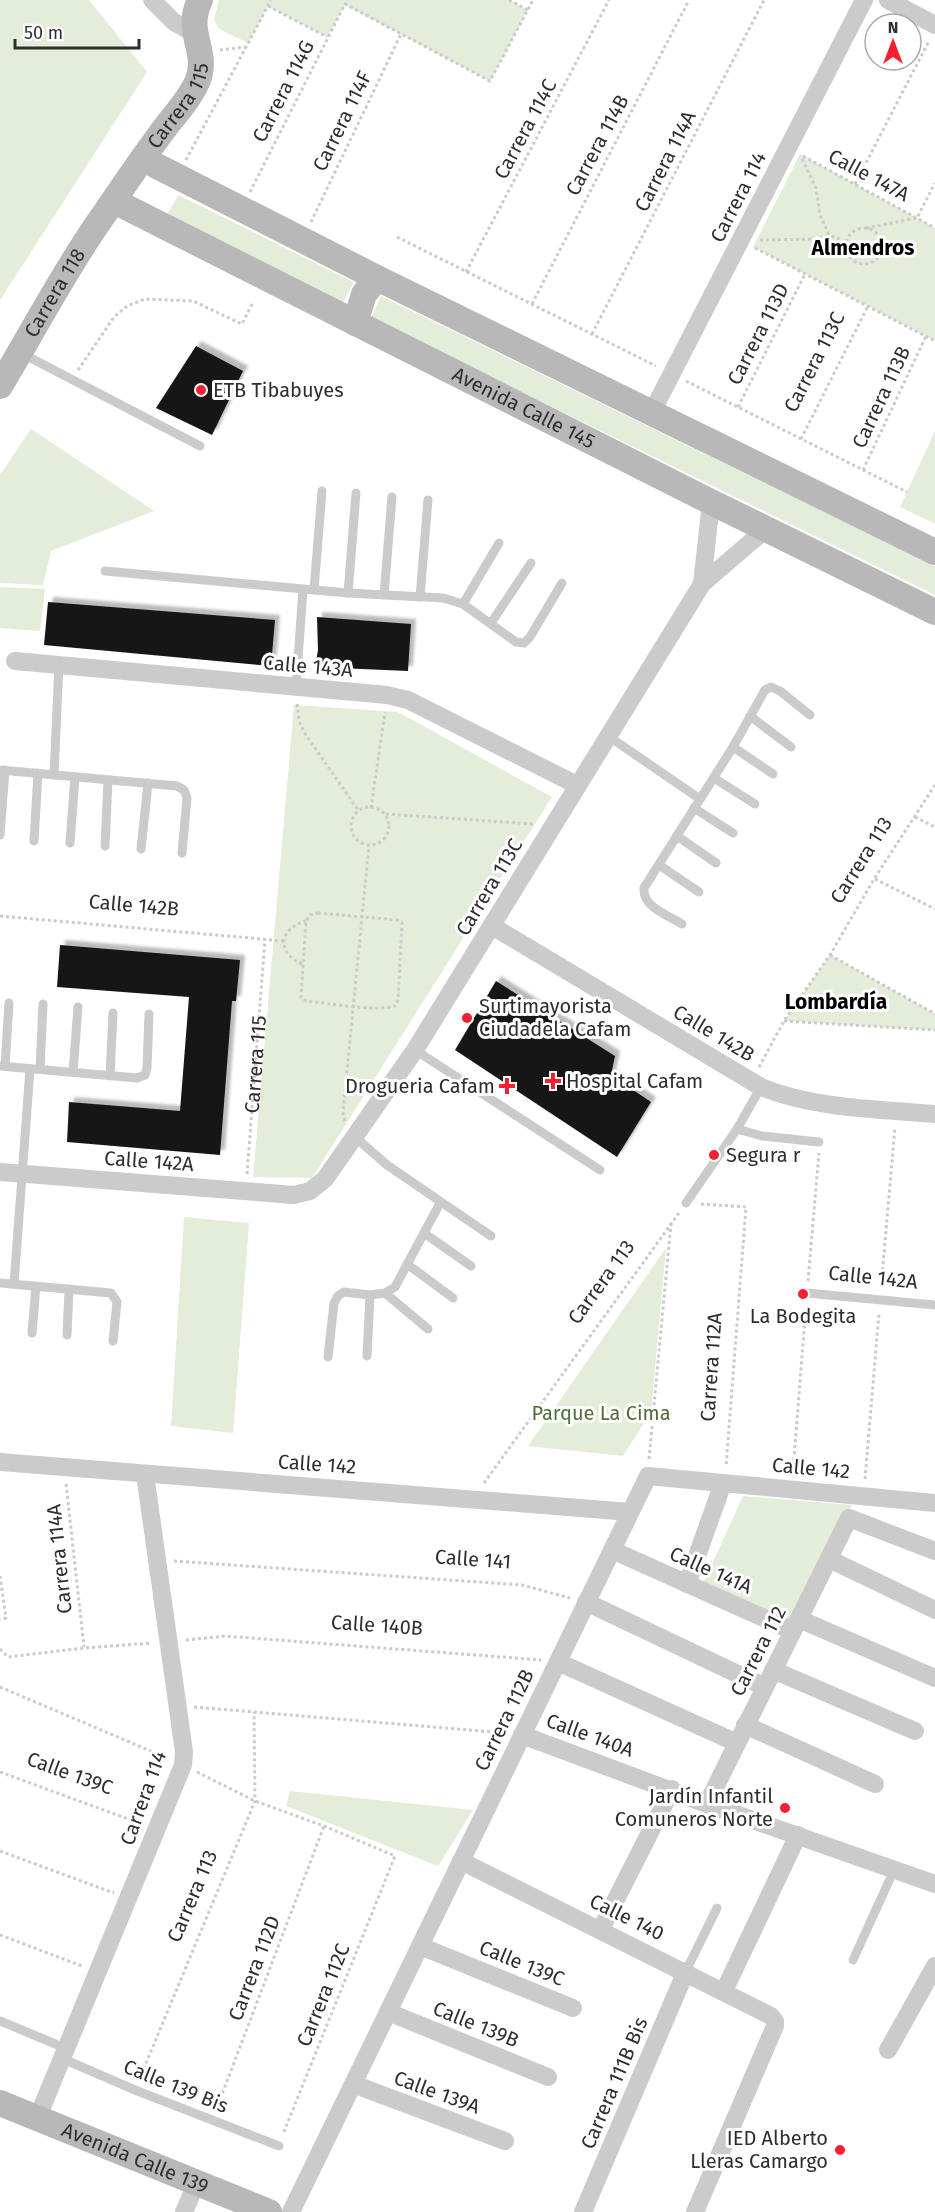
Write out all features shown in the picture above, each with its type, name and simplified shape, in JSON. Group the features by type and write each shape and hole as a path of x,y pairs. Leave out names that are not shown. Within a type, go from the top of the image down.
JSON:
{"main road":[{"name":"Carrera 115","path":"114,201 142,159 189,97 198,78 194,18 200,0"},
{"path":"142,159 651,414 935,552"},
{"name":"Avenida Calle 145","path":"114,201 711,502 935,612"},
{"name":"Carrera 118","path":"2,378 21,353 89,236 114,201"},
{"path":"355,323 364,294 377,278"},
{"name":"Avenida Calle 139","path":"0,2103 269,2212"}],"street":[{"path":"152,0 197,42"},
{"name":"Carrera 114","path":"651,414 864,0"},
{"path":"888,0 932,32"},
{"name":"Carrera 113C","path":"702,584 711,502"},
{"name":"Carrera 113C","path":"294,1195 310,1191 325,1179 415,1050 702,584 766,529"},
{"name":"Calle 143A","path":"15,661 387,695 408,700 577,785"},
{"name":"Calle 142B","path":"492,926 757,1085 782,1096 823,1103 935,1114"},
{"name":"Calle 142A","path":"0,1172 294,1195"},
{"name":"Calle 142","path":"0,1462 630,1512"},
{"name":"Carrera 114","path":"38,2119 96,1972 183,1765 184,1752 145,1474"},
{"name":"Calle 142","path":"648,1476 935,1503"},
{"name":"Carrera 112B","path":"291,2212 648,1476"},
{"path":"687,1584 723,1483"},
{"name":"Carrera 112","path":"707,1804 849,1518 935,1551"},
{"name":"Calle 141A","path":"612,1550 687,1584 935,1678"},
{"path":"829,1559 935,1610"},
{"path":"586,1602 765,1687"},
{"path":"558,1662 737,1743"},
{"path":"773,1670 915,1731"},
{"path":"745,1725 875,1784"},
{"name":"Calle 140A","path":"522,1735 672,1789 707,1804 934,1883"},
{"path":"601,1929 672,1789"},
{"path":"724,1991 798,1835"},
{"name":"Calle 140","path":"461,1861 686,1971 771,2016 774,2026 695,2212"},
{"name":"Calle 139C","path":"420,1946 573,2008"},
{"path":"888,2050 935,1966"},
{"name":"Carrera 111B Bis","path":"583,2212 686,1971"},
{"name":"Calle 139B","path":"388,2012 548,2077"},
{"name":"Calle 139A","path":"353,2085 505,2141"},
{"path":"184,2212 196,2184"}],"lane":[{"path":"21,353 200,446"},
{"path":"314,590 322,491"},
{"path":"348,593 356,493"},
{"path":"384,595 392,497"},
{"path":"420,597 428,500"},
{"path":"463,604 499,543"},
{"path":"491,623 531,563"},
{"path":"105,571 348,593 443,598 463,604 516,642 524,643 530,638 562,583"},
{"path":"296,688 303,589"},
{"path":"54,775 59,664"},
{"path":"682,924 647,902 643,896 644,888 733,747 765,690 771,687 780,691 810,715"},
{"path":"750,716 791,747"},
{"path":"608,736 700,799"},
{"path":"733,747 773,774"},
{"path":"0,835 2,770 147,783 177,786 184,790 187,798 182,853"},
{"path":"34,842 38,773"},
{"path":"70,843 75,777"},
{"path":"714,778 755,804"},
{"path":"105,846 108,780"},
{"path":"141,849 147,783"},
{"path":"694,808 733,833"},
{"path":"677,837 716,863"},
{"path":"659,865 699,892"},
{"path":"9,1003 2,1066 110,1076 137,1078 145,1075 149,1014"},
{"path":"14,1284 23,1174 43,1004"},
{"path":"74,1072 78,1007"},
{"path":"110,1076 113,1013"},
{"path":"415,1050 600,1170"},
{"path":"686,1203 736,1130 757,1085"},
{"path":"736,1130 762,1136 819,1142"},
{"path":"355,1137 387,1165 491,1236"},
{"path":"328,1357 334,1303 338,1296 344,1292 370,1295 386,1293 395,1287 440,1203"},
{"path":"424,1233 471,1266"},
{"path":"407,1264 453,1298"},
{"path":"0,1283 111,1293 117,1302 113,1341"},
{"path":"32,1333 36,1286"},
{"path":"67,1335 69,1289"},
{"path":"386,1293 428,1329"},
{"name":"Calle 142A","path":"807,1293 935,1305"},
{"path":"367,1356 370,1295"},
{"path":"853,1960 894,1870"},
{"path":"686,1971 717,1908"},
{"name":"Calle 139 Bis","path":"0,2021 135,2090 279,2146"}],"path":[{"path":"186,160 271,0"},
{"path":"509,0 528,10"},
{"path":"401,34 490,81 533,0"},
{"name":"Carrera 114C","path":"466,272 609,0"},
{"name":"Carrera 114B","path":"532,304 689,0"},
{"name":"Carrera 114A","path":"592,334 764,0"},
{"name":"Carrera 114G","path":"250,192 345,4 401,34"},
{"path":"268,6 327,37"},
{"path":"855,184 932,32"},
{"name":"Carrera 114F","path":"311,222 401,34"},
{"path":"197,42 246,47"},
{"name":"Calle 147A","path":"829,235 820,214 816,188 800,154 935,228"},
{"path":"864,228 875,232 881,242 880,254 873,262 861,265 850,259 847,254 846,242 852,232 864,228 917,218 935,183"},
{"path":"741,241 816,239 829,235 846,242"},
{"path":"397,237 907,492"},
{"path":"741,241 935,341"},
{"name":"Carrera 113D","path":"738,407 805,274"},
{"path":"72,379 114,317 127,306 145,299 193,300 242,324 253,302"},
{"name":"Carrera 113C","path":"801,439 868,306"},
{"name":"Carrera 113B","path":"863,470 926,336"},
{"path":"296,688 299,721 304,732 358,810"},
{"path":"371,808 387,695"},
{"name":"Carrera 113","path":"757,1085 784,1021 830,954 874,879 935,785"},
{"path":"358,810 371,808 386,814 552,826"},
{"path":"358,810 351,825 353,835 360,842 369,845 378,843 386,837 389,828 386,814"},
{"path":"915,817 935,827"},
{"path":"355,1137 347,1127 343,1112 369,845"},
{"path":"874,879 935,909"},
{"path":"318,913 362,916 397,920 402,923 398,1000 395,1006 386,1009 306,1001 301,997 306,921 310,915 318,913"},
{"name":"Calle 142B","path":"0,916 284,941"},
{"path":"302,964 292,960 286,951 284,941 287,931 295,924 306,921"},
{"name":"Carrera 115","path":"246,1191 265,939"},
{"path":"830,954 935,1014"},
{"path":"784,1021 935,1030"},
{"name":"Carrera 113","path":"472,1499 686,1203"},
{"name":"Carrera 112A","path":"686,1203 746,1207 726,1469 723,1483"},
{"path":"648,1476 671,1223"},
{"name":"Carrera 114A","path":"64,1467 84,1648"},
{"name":"Calle 141","path":"157,1560 522,1585 586,1602"},
{"path":"0,1576 6,1618 0,1619"},
{"name":"Calle 140B","path":"0,1649 8,1657 225,1636 558,1662"},
{"name":"Calle 140A","path":"177,1706 522,1735"},
{"name":"Carrera 113","path":"135,2090 255,1801 254,1712"},
{"name":"Calle 139C","path":"0,1772 158,1829"},
{"name":"Carrera 112D","path":"212,2120 324,1826"},
{"path":"0,1851 127,1897"},
{"name":"Carrera 112C","path":"279,2146 395,1856"},
{"path":"0,1935 96,1972"}],"green space":[{"path":"0,0 89,0 147,72 0,300"},
{"path":"219,0 509,0 528,10 490,81 345,5 327,37 268,6 248,43 219,29 214,19"},
{"path":"800,154 935,228 935,341 753,247"},
{"path":"178,195 354,282 341,306 166,217"},
{"path":"381,296 935,566 935,595 371,318"},
{"path":"31,429 154,511 51,551 43,585 0,583 0,475"},
{"path":"935,431 935,524 900,507"},
{"path":"0,587 45,589 40,631 0,628"},
{"path":"294,705 398,712 552,797 312,1178 253,1177"},
{"path":"830,955 935,1014 935,1030 784,1021"},
{"path":"184,1217 249,1223 233,1433 171,1426"},
{"name":"Parque La Cima","path":"666,1248 651,1412 623,1456 528,1446"},
{"path":"743,1496 852,1505 795,1623 702,1586"},
{"path":"290,1791 473,1810 438,1866 286,1806"}],"building":[{"name":"ETB Tibabuyes","path":"196,346 243,371 212,435 156,408"},
{"path":"48,602 275,620 271,666 44,645"},
{"path":"317,617 411,624 408,671 315,667 318,650"},
{"path":"60,945 240,960 236,1001 232,1001 220,1155 67,1142 69,1102 180,1111 189,997 57,987"},
{"path":"496,981 615,1056 611,1075 651,1102 617,1157 455,1050"}],"place":[{"name":"ETB Tibabuyes","path":"201,390"},
{"name":"Surtimayorista Ciudadela Cafam","path":"467,1018"},
{"name":"Hospital Cafam","path":"553,1081"},
{"name":"Drogueria Cafam","path":"507,1086"},
{"name":"Segura r","path":"714,1155"},
{"name":"La Bodegita","path":"803,1294"},
{"name":"Jardín Infantil Comuneros Norte","path":"785,1808"},
{"name":"IED Alberto Lleras Camargo","path":"840,2150"}],"district":[{"name":"Almendros","path":"863,248"},
{"name":"Lombardía","path":"836,1002"}]}
